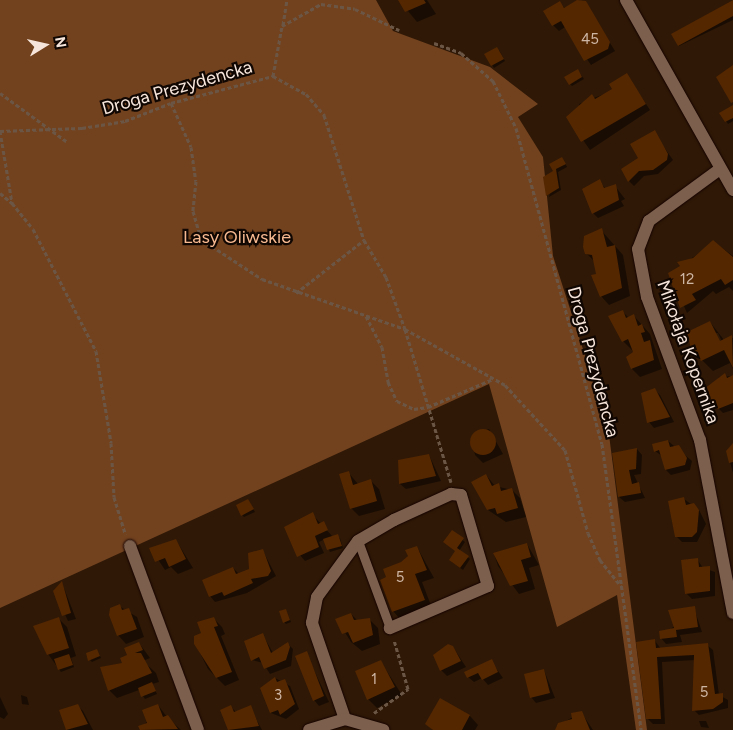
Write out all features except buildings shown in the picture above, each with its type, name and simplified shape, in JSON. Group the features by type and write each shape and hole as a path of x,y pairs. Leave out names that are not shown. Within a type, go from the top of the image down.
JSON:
{"street":[{"path":"626,0 733,190"},
{"name":"Mikołaja Kopernika","path":"720,169 649,221 638,249 648,297 700,440 733,613"},
{"path":"345,719 312,623 312,609 358,541 455,494 463,499 488,586 390,628"},
{"path":"128,541 198,730"},
{"path":"309,730 345,719 383,730"}],"lane":[{"path":"358,541 390,628"}],"path":[{"name":"Droga Prezydencka","path":"0,131 49,129 125,121 171,103 273,76 287,0"},
{"path":"282,26 321,4 355,9 399,30"},
{"name":"Droga Prezydencka","path":"434,43 462,53 493,81 516,128 602,444 641,730"},
{"path":"273,76 306,94 324,115 364,240 386,277 404,329 455,494"},
{"path":"0,94 66,142"},
{"path":"171,103 191,147 196,181 194,210 201,239 262,279 296,293 404,329 493,379 544,422 565,450 588,533 600,560 622,587"},
{"path":"0,131 12,203"},
{"path":"0,193 12,203 33,229 96,351 110,434 114,497 128,541"},
{"path":"296,293 364,240"},
{"path":"366,316 382,347 388,382 397,401 414,409 428,407 493,379"},
{"path":"376,712 408,689 390,628"}],"green space":[{"name":"Lasy Oliwskie","path":"0,0 376,0 393,31 490,67 538,104 518,117 543,157 553,256 608,427 647,730 636,730 617,595 557,627 489,384 0,608"}]}
